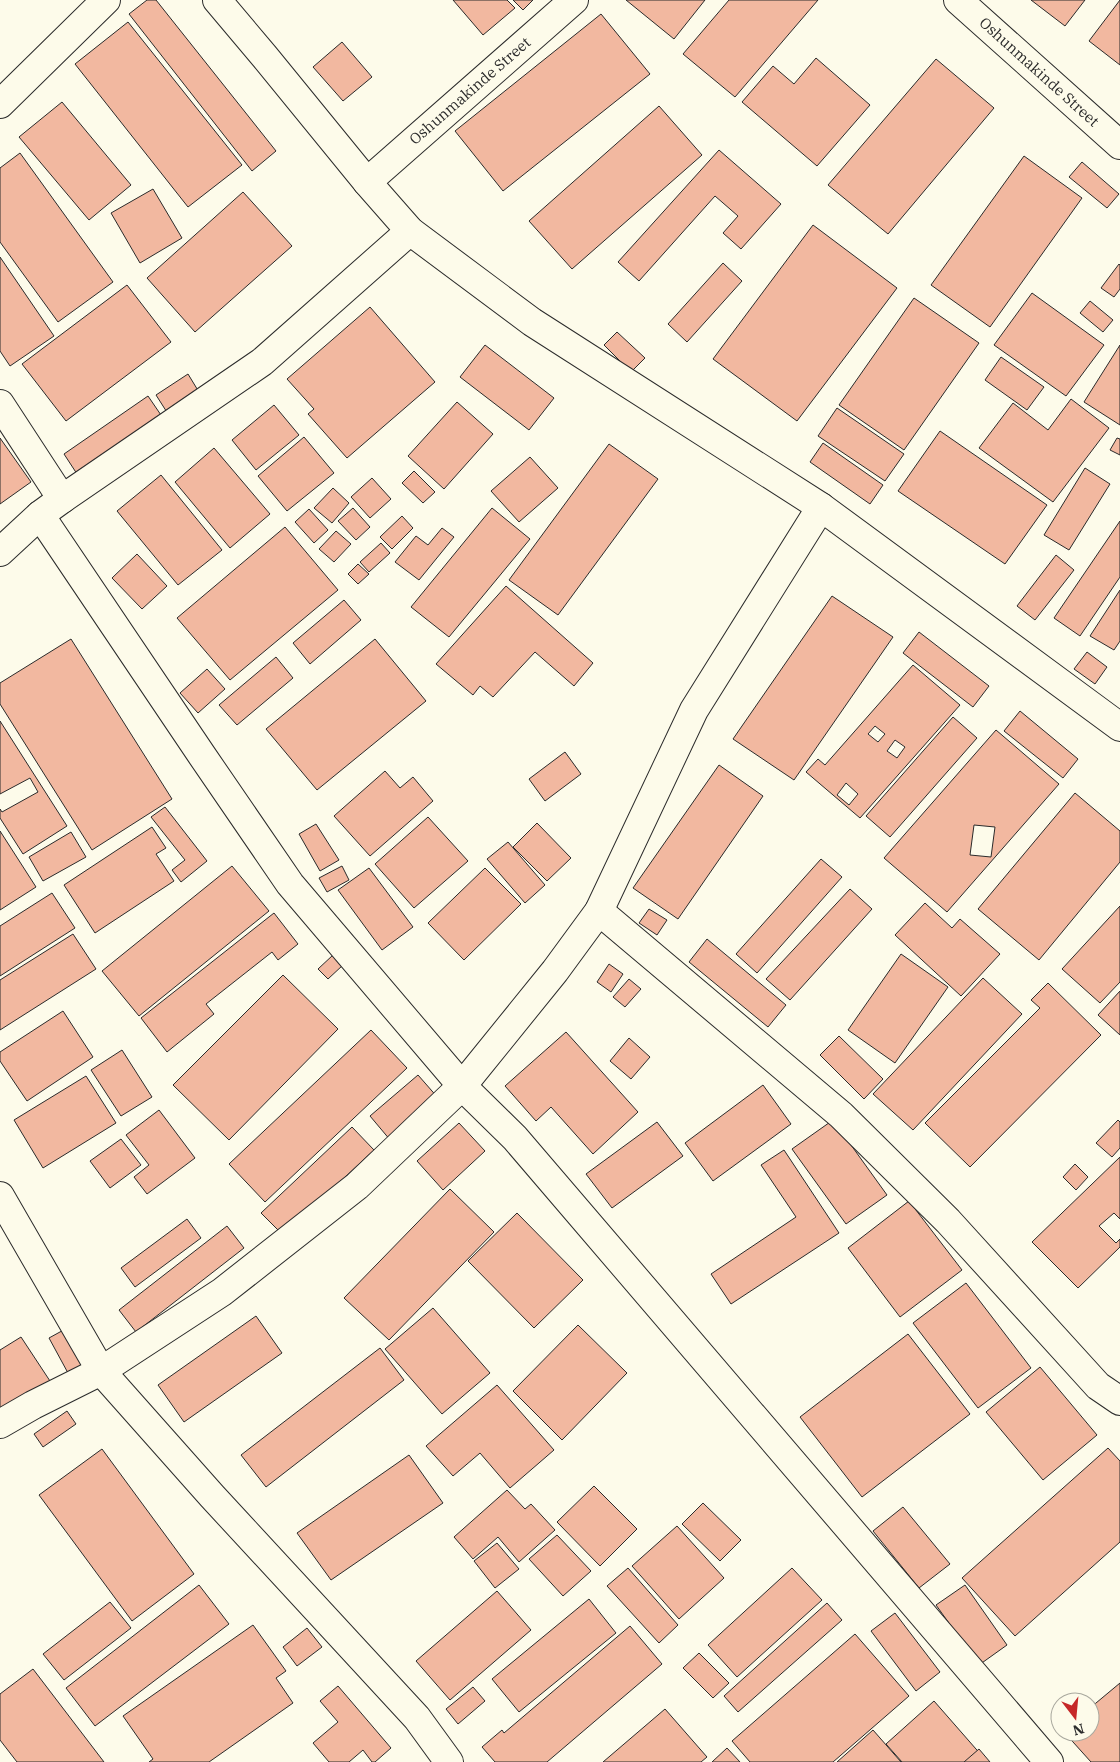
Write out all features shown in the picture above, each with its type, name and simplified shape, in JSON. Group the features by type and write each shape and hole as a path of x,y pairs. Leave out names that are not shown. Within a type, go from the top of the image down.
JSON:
{"street":[{"path":"0,104 106,0"},
{"path":"217,0 367,182 410,231 532,322 821,507 1120,727"},
{"name":"Oshunmakinde Street","path":"367,182 574,0"},
{"name":"Oshunmakinde Street","path":"958,0 1120,145"},
{"path":"0,552 40,515 62,499 262,362 410,231"},
{"path":"0,404 62,499"},
{"path":"0,1424 102,1371 222,1292 357,1186 462,1086 555,971 599,911 694,710 821,507"},
{"path":"40,515 290,884 462,1086 515,1138 1049,1762"},
{"path":"599,911 841,1115 948,1221 1098,1386 1120,1401"},
{"path":"0,1196 102,1371 212,1496 417,1718 449,1762"}],"building":[{"path":"147,0 156,0 276,151 252,171 129,14"},
{"path":"453,0 507,0 515,8 483,35"},
{"path":"513,0 533,0 523,10"},
{"path":"626,0 705,0 674,39"},
{"path":"729,0 818,0 735,97 683,54"},
{"path":"1031,0 1085,0 1065,26"},
{"path":"1120,0 1120,65 1089,41"},
{"path":"601,14 650,74 503,191 455,131"},
{"path":"128,22 242,165 188,207 75,64"},
{"path":"342,42 372,77 343,101 313,67"},
{"path":"816,58 870,105 817,166 742,102 773,66 794,84"},
{"path":"936,59 994,108 888,234 828,185"},
{"path":"62,102 131,185 89,220 19,137"},
{"path":"659,106 702,155 572,269 529,221"},
{"path":"719,150 781,204 741,249 723,233 738,216 715,196 639,281 618,262"},
{"path":"20,153 113,282 58,322 0,242 0,168"},
{"path":"1024,156 1082,198 990,327 931,285"},
{"path":"1082,162 1119,194 1107,208 1069,177"},
{"path":"153,189 182,238 140,263 111,213"},
{"path":"243,192 292,246 195,332 147,278"},
{"path":"813,225 897,288 797,421 713,359"},
{"path":"0,257 54,336 10,366 0,351"},
{"path":"723,263 742,281 687,342 668,324"},
{"path":"1119,264 1120,289 1114,297 1101,288"},
{"path":"127,285 171,342 66,421 22,364"},
{"path":"1032,293 1104,345 1066,396 994,345"},
{"path":"914,298 979,343 904,450 839,405"},
{"path":"1090,301 1113,320 1103,332 1080,313"},
{"path":"370,307 435,382 347,458 308,414 314,409 287,379"},
{"path":"617,332 645,358 631,372 604,345"},
{"path":"485,345 554,398 529,430 460,377"},
{"path":"1120,345 1120,425 1084,402"},
{"path":"1001,357 1044,387 1027,410 985,380"},
{"path":"188,374 202,397 170,417 156,395"},
{"path":"148,396 163,418 79,477 64,454"},
{"path":"1071,399 1109,428 1053,502 979,448 1013,403 1048,430"},
{"path":"457,402 493,434 444,489 408,456"},
{"path":"274,405 299,435 256,470 232,440"},
{"path":"837,408 904,454 885,481 818,436"},
{"path":"940,431 1047,505 1005,564 898,491"},
{"path":"304,437 334,473 287,511 258,476"},
{"path":"0,438 31,482 0,504"},
{"path":"1117,438 1120,439 1120,455 1110,450"},
{"path":"823,443 883,485 870,504 810,462"},
{"path":"609,444 658,479 558,615 509,580"},
{"path":"214,448 270,514 230,548 175,482"},
{"path":"530,457 558,488 519,522 491,491"},
{"path":"1085,468 1110,484 1069,550 1044,535"},
{"path":"414,471 435,492 423,503 402,483"},
{"path":"161,475 222,550 178,585 117,511"},
{"path":"372,478 391,499 370,518 351,497"},
{"path":"333,488 349,503 332,523 314,508"},
{"path":"353,508 370,527 356,540 338,521"},
{"path":"492,508 530,539 449,637 411,607"},
{"path":"309,509 328,530 314,543 295,522"},
{"path":"402,516 413,528 392,549 380,537"},
{"path":"1120,521 1120,577 1080,636 1054,618"},
{"path":"285,527 338,590 230,680 177,618"},
{"path":"442,528 454,537 419,580 395,562 416,536 428,545"},
{"path":"336,531 351,544 334,562 319,549"},
{"path":"381,543 390,553 369,572 360,562"},
{"path":"137,554 167,586 142,609 112,578"},
{"path":"1056,555 1074,570 1035,620 1017,606"},
{"path":"358,564 369,574 358,584 348,574"},
{"path":"506,586 593,663 574,686 535,652 493,697 480,686 473,695 436,664"},
{"path":"1120,590 1120,641 1114,650 1090,636"},
{"path":"832,596 893,637 794,780 733,739"},
{"path":"344,600 361,620 310,664 293,643"},
{"path":"919,632 989,686 973,707 903,653"},
{"path":"71,639 172,799 92,850 0,704 0,683"},
{"path":"375,639 426,701 317,790 266,729"},
{"path":"1087,652 1107,667 1095,684 1074,669"},
{"path":"276,657 293,678 237,725 219,705"},
{"path":"913,665 960,705 860,818 806,772 818,759 825,765","holes":["875,726 885,734 878,742 868,734","895,740 905,747 897,758 887,751","846,783 858,794 849,805 837,795"]},
{"path":"207,669 225,689 198,713 180,693"},
{"path":"1020,711 1078,759 1063,778 1004,731"},
{"path":"953,717 977,738 890,837 866,816"},
{"path":"0,721 67,826 23,854 0,818 0,809 2,812 38,792 30,778 0,794"},
{"path":"996,730 1059,784 947,912 884,858","holes":["974,825 995,827 991,857 970,855"]},
{"path":"565,752 581,774 545,801 529,779"},
{"path":"719,765 763,796 678,919 633,888"},
{"path":"385,771 400,788 413,777 433,801 370,856 334,816"},
{"path":"1075,793 1120,831 1120,862 1039,960 978,909"},
{"path":"165,807 207,861 181,882 172,870 185,860 151,817"},
{"path":"428,817 468,861 414,908 375,864"},
{"path":"537,823 571,858 547,881 513,847"},
{"path":"316,824 339,860 320,871 299,834"},
{"path":"152,827 166,848 156,854 174,881 95,933 64,885"},
{"path":"0,831 36,887 0,910"},
{"path":"71,832 86,857 43,881 29,857"},
{"path":"508,842 545,885 525,903 487,859"},
{"path":"821,859 842,877 757,973 736,954"},
{"path":"232,866 269,911 139,1016 102,971"},
{"path":"342,866 349,880 327,892 319,878"},
{"path":"369,868 413,927 382,950 338,890"},
{"path":"485,868 521,904 464,960 428,923"},
{"path":"850,889 872,909 790,1000 766,979"},
{"path":"52,893 75,928 0,976 0,926"},
{"path":"925,903 952,928 960,919 1000,954 961,996 895,935"},
{"path":"1120,906 1120,982 1100,1003 1062,969"},
{"path":"649,909 667,920 657,935 639,923"},
{"path":"274,913 298,944 278,960 272,952 206,1004 214,1014 167,1052 141,1018"},
{"path":"73,934 96,969 0,1030 0,980"},
{"path":"707,939 786,1005 768,1027 689,962"},
{"path":"901,954 948,987 895,1063 848,1030"},
{"path":"333,955 343,965 328,979 318,969"},
{"path":"609,964 623,974 611,992 597,982"},
{"path":"283,975 338,1029 229,1140 173,1085"},
{"path":"983,978 1022,1014 913,1130 873,1094"},
{"path":"629,979 641,989 625,1007 613,997"},
{"path":"1048,983 1101,1035 970,1167 925,1123 1040,1008 1031,1000"},
{"path":"1120,991 1120,1035 1098,1015"},
{"path":"63,1011 93,1057 27,1101 0,1061 0,1052"},
{"path":"371,1030 407,1068 265,1202 229,1164"},
{"path":"566,1032 638,1112 593,1154 551,1107 536,1121 505,1086"},
{"path":"839,1036 883,1079 864,1099 820,1055"},
{"path":"629,1038 650,1057 631,1079 610,1061"},
{"path":"122,1050 152,1097 121,1116 91,1070"},
{"path":"418,1075 439,1099 391,1141 370,1116"},
{"path":"86,1076 116,1123 43,1168 14,1120"},
{"path":"763,1085 791,1124 713,1181 685,1143"},
{"path":"159,1110 195,1158 147,1194 134,1177 149,1165 126,1135"},
{"path":"833,1120 887,1195 846,1224 792,1149"},
{"path":"1118,1120 1120,1122 1120,1148 1112,1157 1096,1143"},
{"path":"657,1122 683,1156 612,1208 586,1174"},
{"path":"459,1123 485,1151 443,1190 417,1161"},
{"path":"352,1127 374,1150 283,1235 261,1213"},
{"path":"121,1139 141,1165 110,1188 90,1161"},
{"path":"784,1150 839,1233 731,1304 711,1274 796,1217 761,1165"},
{"path":"1120,1157 1120,1219 1114,1213 1099,1226 1116,1243 1120,1239 1120,1247 1078,1288 1032,1242"},
{"path":"1075,1164 1088,1177 1076,1190 1063,1177"},
{"path":"450,1189 494,1232 389,1340 344,1298"},
{"path":"909,1201 962,1270 900,1317 848,1248"},
{"path":"517,1213 583,1280 534,1328 468,1261"},
{"path":"187,1219 201,1238 135,1287 121,1268"},
{"path":"227,1226 244,1248 136,1332 119,1310"},
{"path":"966,1283 1031,1368 978,1408 913,1323"},
{"path":"433,1308 490,1373 442,1414 385,1349"},
{"path":"256,1316 282,1353 184,1422 158,1385"},
{"path":"578,1325 627,1373 562,1440 513,1391"},
{"path":"69,1327 88,1362 68,1373 49,1338"},
{"path":"908,1334 970,1414 862,1497 800,1417"},
{"path":"21,1337 50,1381 0,1413 0,1350"},
{"path":"380,1348 404,1380 266,1487 241,1455"},
{"path":"1040,1367 1097,1435 1043,1480 986,1412"},
{"path":"497,1385 554,1450 510,1488 480,1453 453,1476 426,1446"},
{"path":"67,1411 76,1424 43,1447 34,1434"},
{"path":"1108,1448 1120,1461 1120,1542 1015,1636 962,1578"},
{"path":"102,1449 194,1574 132,1621 39,1495"},
{"path":"409,1455 443,1503 331,1580 297,1533"},
{"path":"594,1486 637,1529 600,1566 557,1522"},
{"path":"507,1490 525,1509 531,1504 555,1530 519,1562 498,1537 473,1559 454,1537"},
{"path":"703,1503 741,1540 720,1561 682,1524"},
{"path":"903,1507 950,1564 919,1588 873,1531"},
{"path":"677,1526 724,1578 679,1619 632,1566"},
{"path":"557,1535 591,1571 563,1596 529,1559"},
{"path":"497,1543 519,1569 495,1588 474,1561"},
{"path":"628,1568 678,1625 659,1643 607,1586"},
{"path":"792,1568 822,1600 737,1677 708,1645"},
{"path":"199,1585 229,1624 95,1726 66,1688"},
{"path":"965,1585 1007,1645 979,1665 936,1605"},
{"path":"497,1591 531,1630 450,1700 416,1661"},
{"path":"589,1599 616,1633 519,1712 492,1679"},
{"path":"110,1602 131,1628 64,1680 43,1654"},
{"path":"827,1603 842,1620 738,1712 724,1696"},
{"path":"895,1613 940,1672 916,1691 871,1631"},
{"path":"253,1625 286,1671 276,1678 293,1703 209,1762 149,1762 153,1759 123,1716"},
{"path":"630,1626 662,1664 547,1762 495,1762 482,1747 502,1730 504,1733"},
{"path":"307,1628 322,1647 297,1666 283,1647"},
{"path":"855,1634 909,1696 833,1762 750,1762 732,1741"},
{"path":"699,1653 729,1683 713,1698 683,1668"},
{"path":"33,1669 104,1762 17,1762 0,1740 0,1694"},
{"path":"1120,1683 1120,1762 1091,1762 1073,1742 1100,1742 1100,1700"},
{"path":"338,1686 391,1748 375,1762 372,1762 363,1750 349,1762 329,1762 313,1743 338,1722 320,1701"},
{"path":"473,1687 485,1701 458,1724 446,1709"},
{"path":"934,1701 983,1757 977,1762 902,1762 886,1744"},
{"path":"665,1709 707,1757 701,1762 603,1762"},
{"path":"873,1730 901,1762 837,1762"},
{"path":"727,1748 740,1762 712,1762"},
{"path":"979,1749 990,1762 964,1762"}]}
